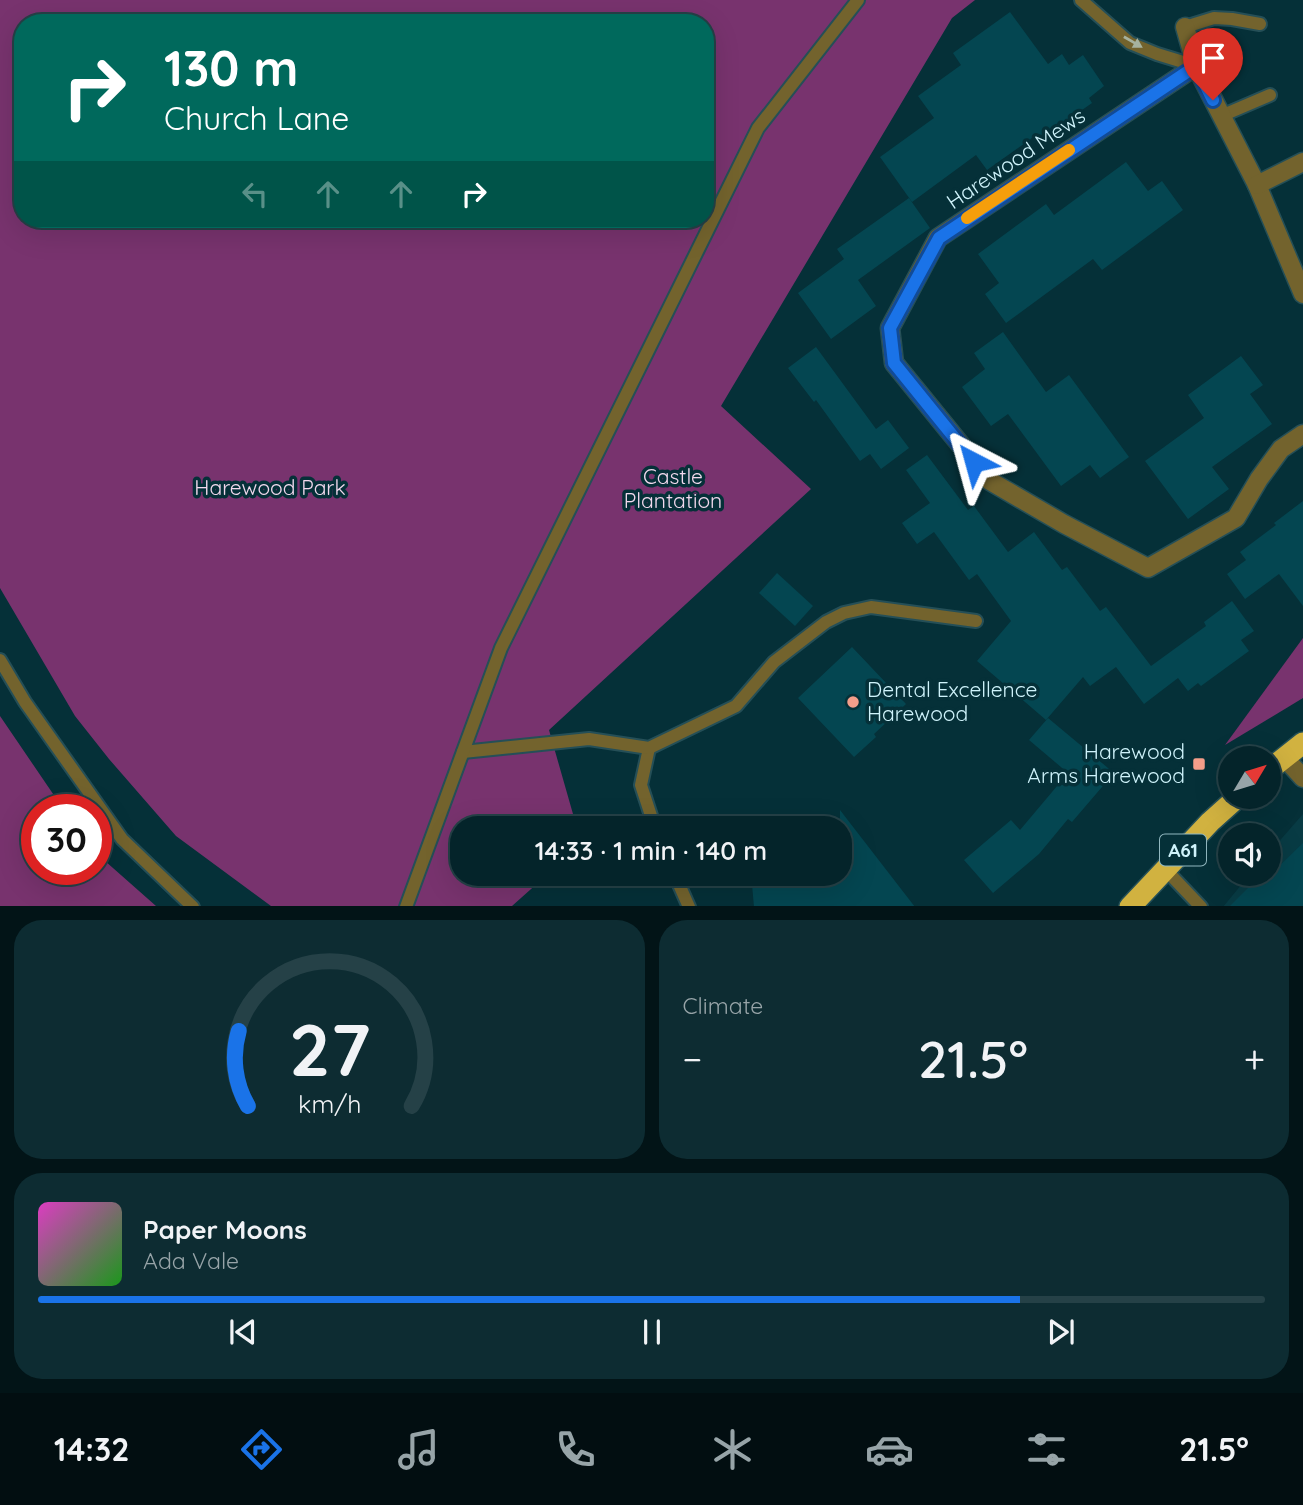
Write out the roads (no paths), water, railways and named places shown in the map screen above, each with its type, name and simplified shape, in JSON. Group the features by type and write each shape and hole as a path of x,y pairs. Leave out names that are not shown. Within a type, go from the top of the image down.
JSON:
{"highway":[{"path":"1281,760 1303,743"},
{"name":"A61","path":"1131,906 1224,809"}],"street":[{"path":"1185,27 1196,66 1257,185 1303,294"},
{"name":"Harewood Mews","path":"1196,66 939,238 890,328 894,363 990,481 1148,568 1236,518 1281,449 1303,434"},
{"path":"1257,185 1303,162"},
{"path":"1281,767 1303,779"}],"lane":[{"path":"714,217 758,128 858,0"},
{"path":"1081,0 1130,43 1196,66"},
{"path":"1185,27 1214,18 1260,24"},
{"path":"1221,116 1270,95"},
{"path":"406,906 501,648 709,228"},
{"path":"463,752 589,739 649,748 736,706 774,662 826,622 844,613 871,607 976,621"},
{"path":"0,660 25,702 121,839 193,906"},
{"path":"649,748 641,785 651,816"},
{"path":"1165,869 1201,906"},
{"path":"680,886 689,906"}],"place":[{"name":"Dental Excellence Harewood","path":"853,702"},
{"name":"Harewood Arms Harewood","path":"1199,764"}],"park label":[{"name":"Harewood Park","path":"270,488"},
{"name":"Castle Plantation","path":"673,489"}]}
